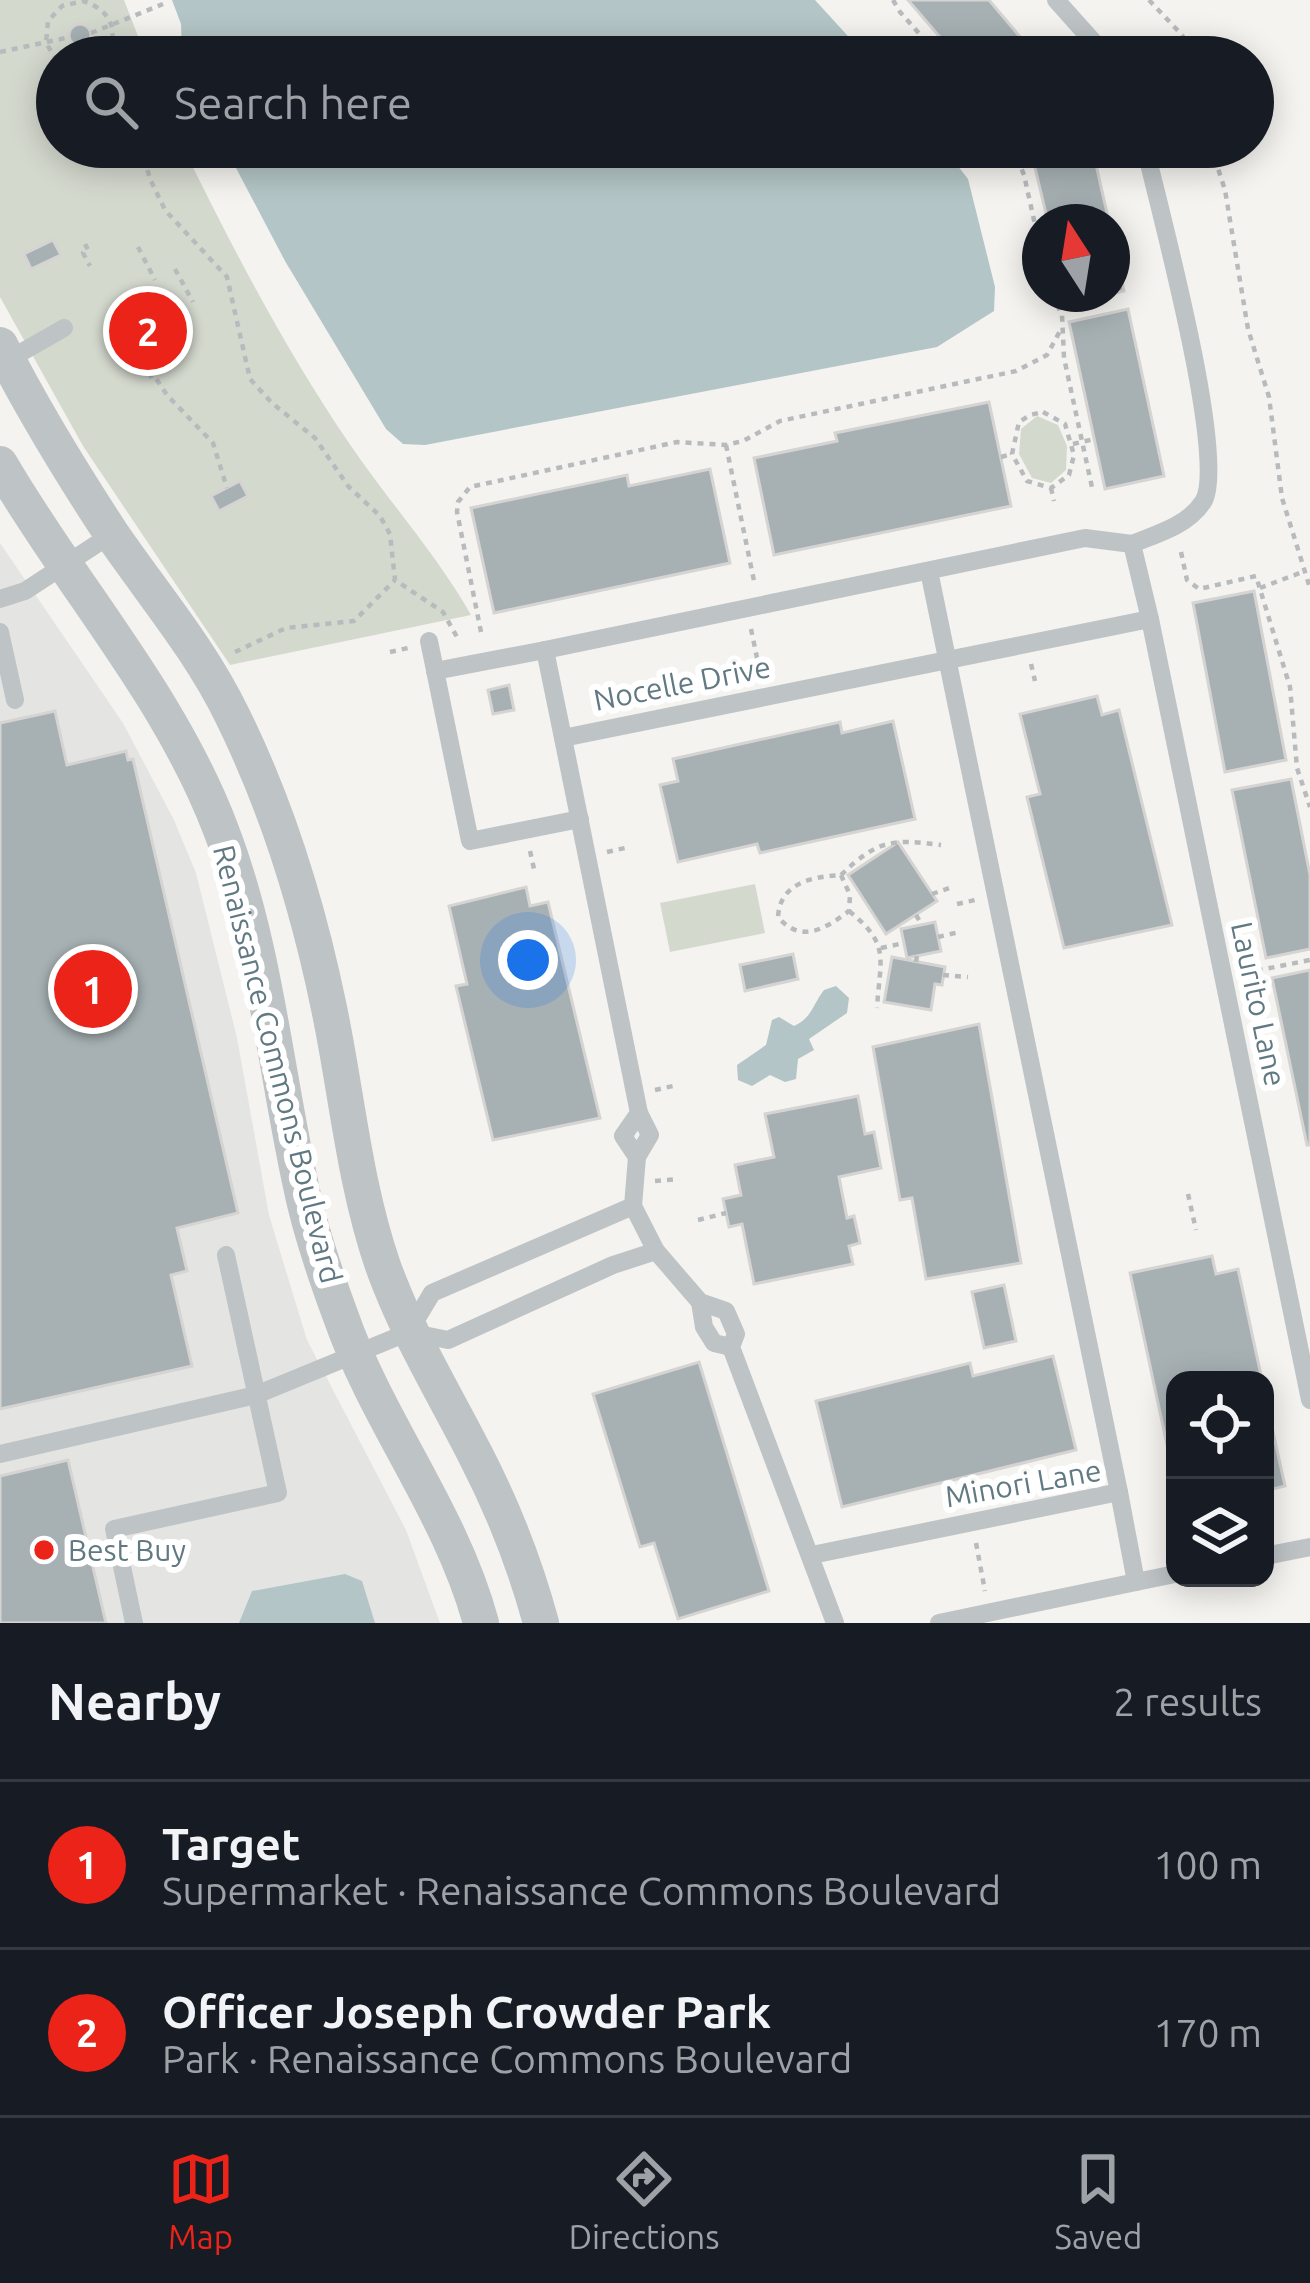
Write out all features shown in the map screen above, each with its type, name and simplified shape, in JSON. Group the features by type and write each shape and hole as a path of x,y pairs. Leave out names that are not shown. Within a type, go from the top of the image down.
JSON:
{"street":[{"name":"Renaissance Commons Boulevard","path":"4,352 112,534 204,664 273,806 305,905 368,1214 409,1332 496,1497 541,1623"},
{"name":"Renaissance Commons Boulevard","path":"0,464 151,689 221,830 265,991 301,1187 326,1276 355,1353 439,1511 481,1623"}],"lane":[{"path":"1056,0 1088,36"},
{"path":"435,671 1085,538 1132,544 1176,527 1204,500 1210,463 1194,362 1150,168"},
{"path":"4,352 64,328"},
{"path":"0,599 25,591 112,534"},
{"name":"Laurito Lane","path":"1132,544 1310,1400"},
{"path":"929,571 1119,1492"},
{"name":"Nocelle Drive","path":"633,1206 637,1157 650,1135 639,1113 563,738 1150,620"},
{"path":"0,632 15,700"},
{"path":"420,644 435,671 470,841 580,819"},
{"path":"544,650 563,738"},
{"path":"409,1332 428,1295 633,1206 656,1251 700,1302 704,1327 714,1343 731,1347 835,1623"},
{"path":"0,1454 256,1395 409,1332 448,1340 613,1265 656,1251"},
{"path":"134,1623 114,1529 278,1493 226,1255"},
{"name":"Minori Lane","path":"812,1555 1119,1492 1136,1582"},
{"path":"1274,1554 1310,1547"},
{"path":"939,1623 1166,1576"}],"path":[{"path":"45,36 54,13 83,0 104,10 114,36"},
{"path":"893,0 923,36"},
{"path":"1149,0 1183,36"},
{"path":"91,33 164,4"},
{"path":"0,52 36,45"},
{"path":"147,168 165,210 227,278 250,379 315,438 348,486 380,516 390,534 395,580"},
{"path":"1021,168 1030,204"},
{"path":"1218,168 1248,328 1269,397 1282,498 1310,588"},
{"path":"86,244 88,250 83,253 90,266"},
{"path":"138,247 155,280"},
{"path":"175,269 193,302"},
{"path":"1061,312 1064,358 1093,492"},
{"path":"481,632 457,512 458,502 470,487 677,442 726,446 780,421 1016,371 1047,355 1060,331"},
{"path":"142,335 156,363 146,368 213,442 227,488"},
{"path":"1047,355 1064,358"},
{"path":"1043,412 1065,424 1073,444 1069,475 1051,488 1027,481 1012,454 1019,422 1043,412"},
{"path":"1073,444 1094,440"},
{"path":"726,446 755,588"},
{"path":"1001,457 1012,454"},
{"path":"1051,488 1054,501"},
{"path":"1180,546 1187,580 1199,589 1256,576 1290,687 1297,768 1310,806"},
{"path":"1260,588 1305,571"},
{"path":"395,580 443,612 457,637"},
{"path":"235,652 286,628 354,621 395,580"},
{"path":"750,623 762,679"},
{"path":"390,652 420,644"},
{"path":"1030,659 1035,682"},
{"path":"841,874 850,895 849,910 828,927 801,934 788,929 778,917 779,901 788,890 841,874 894,839 941,844"},
{"path":"529,846 534,868"},
{"path":"603,852 625,848"},
{"path":"932,894 949,888"},
{"path":"958,904 979,899"},
{"path":"849,910 871,929 881,948 877,1008"},
{"path":"916,915 922,925"},
{"path":"871,929 879,923"},
{"path":"938,937 958,932"},
{"path":"881,948 904,943"},
{"path":"1239,974 1310,960"},
{"path":"943,975 968,977"},
{"path":"652,1091 674,1087"},
{"path":"657,1181 680,1179"},
{"path":"1188,1194 1196,1230"},
{"path":"698,1220 726,1213"},
{"path":"975,1538 986,1596"}],"shaded area":[{"path":"0,0 124,0 138,36 36,36 36,168 194,168 303,371 471,615 230,665 83,446 0,297"},
{"path":"172,0 815,0 848,36 181,36"},
{"path":"236,168 959,168 968,179 995,287 994,311 937,347 425,445 403,444 386,429 285,261"},
{"path":"1037,416 1058,425 1067,446 1066,470 1051,483 1032,478 1019,454 1021,429"},
{"path":"0,543 123,723 196,873 237,1038 269,1215 307,1340 406,1530 440,1623 0,1623"},
{"path":"755,884 765,933 670,952 660,903"},
{"path":"836,986 849,998 847,1013 809,1039 814,1050 798,1059 796,1079 785,1082 770,1075 752,1086 738,1080 737,1065 766,1045 772,1020 779,1017 794,1026 800,1023 824,990"},
{"path":"345,1574 362,1581 375,1623 239,1623 252,1591"}],"building":[{"path":"908,0 989,0 1019,36 939,36"},
{"path":"72,27 88,27 91,36 69,36"},
{"path":"1035,168 1097,168 1105,204 1044,204"},
{"path":"53,240 61,255 31,269 24,254"},
{"path":"1129,312 1164,476 1105,489 1069,322"},
{"path":"989,402 1011,506 774,555 754,458 837,441 835,433"},
{"path":"710,469 730,563 494,613 471,508 627,475 629,486"},
{"path":"240,481 248,496 219,511 211,496"},
{"path":"1254,591 1286,760 1225,772 1193,603"},
{"path":"509,685 514,710 493,714 488,690"},
{"path":"1097,696 1102,715 1119,710 1172,925 1064,948 1027,797 1040,794 1020,714"},
{"path":"55,711 67,765 126,751 128,760 133,759 238,1213 177,1228 187,1271 171,1275 192,1366 0,1409 0,723"},
{"path":"893,721 915,819 760,853 757,844 678,862 660,785 678,781 673,759 840,722 842,733"},
{"path":"1291,779 1310,875 1310,949 1266,958 1232,790"},
{"path":"898,842 937,901 886,934 848,875"},
{"path":"526,887 530,906 548,902 600,1118 493,1140 456,986 467,984 449,906"},
{"path":"935,922 941,951 907,958 901,929"},
{"path":"793,954 798,979 745,991 740,965"},
{"path":"892,957 945,967 942,985 935,984 931,1010 884,1002"},
{"path":"1310,970 1310,1145 1307,1145 1272,978"},
{"path":"979,1024 1021,1263 926,1279 912,1198 900,1200 873,1047"},
{"path":"858,1096 865,1134 874,1132 881,1168 839,1177 847,1218 854,1216 860,1243 849,1246 853,1264 754,1284 742,1224 729,1227 723,1199 741,1195 735,1165 774,1157 765,1114"},
{"path":"1212,1256 1216,1274 1238,1269 1260,1371 1166,1371 1166,1440 1130,1273"},
{"path":"1004,1285 1016,1341 984,1348 972,1292"},
{"path":"1053,1356 1076,1450 842,1507 816,1401 970,1363 973,1376"},
{"path":"699,1362 769,1591 678,1619 654,1543 640,1547 593,1394"},
{"path":"1274,1436 1285,1486 1274,1489"},
{"name":"Best Buy","path":"68,1460 106,1623 0,1623 0,1476"}],"place":[{"name":"Officer Joseph Crowder Park","path":"148,331"},
{"name":"Target","path":"93,989"},
{"name":"Best Buy","path":"44,1550"}]}
